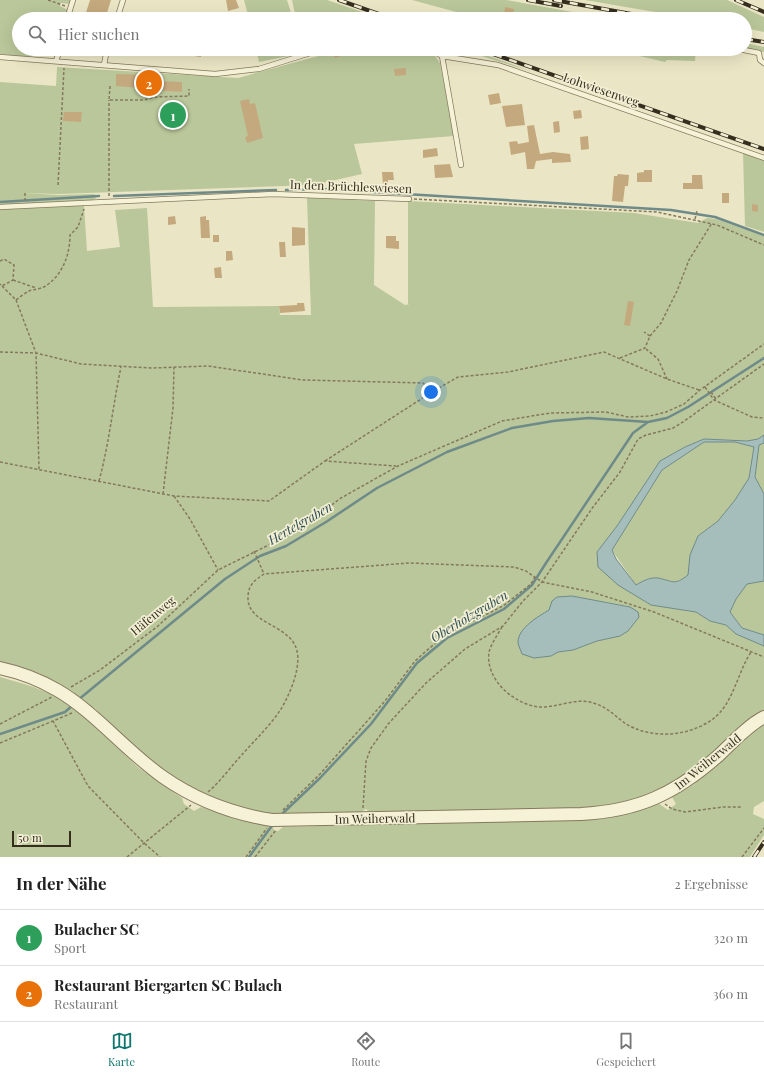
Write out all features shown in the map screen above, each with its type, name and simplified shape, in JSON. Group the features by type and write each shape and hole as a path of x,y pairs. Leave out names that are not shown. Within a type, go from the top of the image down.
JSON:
{"street":[{"name":"Im Weiherwald","path":"0,668 35,679 61,692 152,769 199,798 243,815 276,821 606,813 630,808 660,797 689,780 764,716"}],"lane":[{"path":"69,12 73,0"},
{"path":"119,12 123,0"},
{"path":"752,52 759,53 760,60 764,63"},
{"path":"56,61 58,56"},
{"path":"104,65 106,56"},
{"path":"0,57 216,74 259,69 301,56"},
{"path":"442,56 461,164"},
{"name":"Lohwiesenweg","path":"442,56 498,66 764,158"},
{"name":"In den Brüchleswiesen","path":"0,207 273,194 409,199"}],"path":[{"path":"48,0 70,8"},
{"path":"58,185 65,62"},
{"path":"109,202 110,86"},
{"path":"109,100 144,100 154,97 189,96 190,89"},
{"path":"25,193 25,198"},
{"name":"In den Brüchleswiesen","path":"409,199 634,210 696,218 735,232 764,245"},
{"path":"16,300 28,292 47,286 59,272 68,258 70,236 78,227 86,203"},
{"path":"696,218 697,212"},
{"path":"620,358 645,348 650,336 661,323 677,291 689,260 712,223"},
{"path":"0,261 4,258 14,265 14,280"},
{"path":"37,289 14,280 1,285 16,300 36,353 40,469"},
{"path":"644,332 650,336"},
{"name":"Häfenweg","path":"0,724 100,670 158,626 218,570 254,551 294,533 341,498 398,466 502,421 550,413 606,412 628,417 650,416 666,412 684,404 700,390 764,344"},
{"path":"645,348 658,359 667,379"},
{"path":"0,352 36,353 81,364 174,367 208,366 303,380 423,383 432,392"},
{"path":"0,462 174,496 269,501 325,461 432,392 458,377 508,372 604,352 667,379 700,390"},
{"path":"751,652 743,664 725,707 716,718 689,731 671,735 635,728 608,709 593,702 585,701 539,707 525,703 512,696 497,682 490,665 490,651 503,626 523,601 542,582 589,513 620,472 638,438 673,428 715,400 764,364"},
{"path":"99,481 107,452 110,418 121,366"},
{"path":"163,494 173,408 174,367"},
{"path":"705,387 711,397 715,400 752,417 764,418"},
{"path":"711,392 715,400"},
{"path":"325,461 398,466"},
{"path":"174,496 190,520 218,570"},
{"path":"254,551 264,574"},
{"path":"127,857 211,789 281,709 292,683 297,662 297,650 290,639 283,632 253,613 248,602 248,590 255,580 264,574 409,563 514,567 526,571 542,582 592,592 654,612 764,657"},
{"path":"246,857 276,821 385,701 415,661 445,635 503,606 531,584 535,577"},
{"path":"365,820 363,801 366,760 371,748 389,724 426,683 465,648 503,626"},
{"path":"0,743 53,721 78,705"},
{"path":"53,721 88,786 144,843 160,857"},
{"path":"660,797 672,809 685,812 723,807 741,807"},
{"path":"255,857 277,829 276,821"},
{"path":"742,857 764,828"}],"green space":[{"path":"0,0 71,0 70,4 60,3 60,6 68,10 67,12 12,12 12,55 0,54"},
{"path":"244,0 287,0 291,12 247,12"},
{"path":"292,0 327,0 362,12 295,12"},
{"path":"412,0 506,0 572,12 456,12"},
{"path":"585,0 727,0 764,17 764,32 752,29 752,12 655,12"},
{"path":"752,44 764,47 764,52 752,49"},
{"path":"258,56 289,56 259,62"},
{"path":"318,56 435,56 440,63 454,136 354,144 362,174 313,185 58,194 21,193 59,195 96,195 96,198 84,206 87,251 120,247 115,210 147,208 153,307 279,306 280,315 311,315 307,198 375,201 374,285 405,305 410,304 408,304 408,201 634,213 698,223 707,218 716,219 764,236 764,435 758,439 746,441 704,439 685,447 660,461 617,526 597,552 618,585 651,605 696,612 710,621 726,625 736,634 764,646 764,712 689,775 664,791 603,809 371,814 366,809 358,814 285,816 244,810 222,804 164,774 103,719 96,709 88,706 72,691 40,674 0,663 0,82 56,86 57,67 238,78","holes":["572,596 627,606 639,617 628,631 620,636 597,641 573,650 558,652 551,656 534,658 539,616"]},
{"path":"482,56 488,56 533,72"},
{"path":"640,56 695,56 695,61 667,60 665,62"},
{"path":"743,153 764,161 764,232 745,226"},
{"path":"704,442 735,442 754,447 749,478 735,500 718,521 698,536 690,555 689,575 676,582 651,578 636,585 612,550 662,470"},
{"path":"764,443 764,494 755,477 759,445"},
{"path":"764,581 764,635 742,628 730,612 736,599 747,584"},
{"path":"0,677 31,686 58,697 81,714 139,768 182,798 184,804 194,811 201,807 239,819 273,827 274,830 278,831 283,827 586,819 658,803 668,810 676,804 672,797 693,785 749,733 764,722 764,801 754,807 753,814 764,819 764,835 750,857 0,857"}],"water":[{"path":"764,435 764,443 759,445 755,477 764,494 764,581 747,584 736,599 730,612 742,628 764,635 764,646 736,634 726,625 710,621 696,612 651,605 618,585 598,567 597,552 617,526 660,461 685,447 704,439 747,441 758,439","holes":["704,442 735,442 754,447 749,478 735,500 718,521 698,536 690,555 688,575 676,582 652,578 636,585 616,559 612,550 662,470"]},
{"path":"572,596 630,607 638,612 639,617 628,631 620,636 597,641 573,650 558,652 551,656 534,658 522,654 518,642 521,632 525,627 549,610 552,601 557,597"}],"building":[{"path":"90,0 111,0 107,12 86,12"},
{"path":"226,0 236,0 239,8 228,11"},
{"path":"505,7 514,9 514,12 504,12"},
{"path":"406,68 406,75 395,76 394,69"},
{"path":"116,74 157,75 157,81 182,82 182,92 151,90 151,94 142,93 141,88 116,86"},
{"path":"499,93 501,103 490,105 488,95"},
{"path":"249,99 250,104 255,103 263,138 247,143 245,137 248,136 240,101"},
{"path":"522,104 525,125 506,127 502,106"},
{"path":"581,110 582,118 574,119 573,111"},
{"path":"64,112 82,112 81,122 63,121"},
{"path":"559,121 560,132 554,133 553,122"},
{"path":"534,125 540,154 553,152 570,154 571,162 552,163 552,159 536,161 534,169 527,169 525,152 511,155 509,142 517,141 518,144 529,142 527,126"},
{"path":"588,136 589,149 581,150 580,137"},
{"path":"437,148 438,156 423,158 423,150"},
{"path":"450,164 453,177 435,178 434,165"},
{"path":"644,170 652,170 652,182 637,182 637,173 644,172"},
{"path":"382,172 393,172 394,180 388,180 388,184 383,185"},
{"path":"618,174 629,175 628,186 625,186 623,202 612,201 614,176 617,176"},
{"path":"692,175 702,175 703,189 683,189 683,183 692,183"},
{"path":"722,193 729,193 729,203 722,203"},
{"path":"752,204 758,205 758,212 752,211"},
{"path":"175,216 176,224 168,225 168,217"},
{"path":"206,216 206,220 209,220 210,238 201,238 200,217"},
{"path":"292,227 305,228 305,245 292,246"},
{"path":"213,235 219,235 219,242 213,242"},
{"path":"386,236 396,236 396,241 399,241 399,249 386,248"},
{"path":"279,242 285,242 286,257 280,257"},
{"path":"226,251 232,251 233,260 226,261"},
{"path":"221,267 222,278 215,278 214,268"},
{"path":"628,301 634,302 630,326 624,325"},
{"path":"297,303 304,303 305,311 280,313 279,306 297,305"}],"waterway":[{"path":"286,190 321,189 671,210 715,217 764,235"},
{"path":"114,196 276,190"},
{"path":"0,202 99,196"},
{"name":"Hertelgraben","path":"78,700 225,579 260,556 286,546 326,522 377,488 447,452 512,428 553,421 589,418 648,422 667,418 688,407 764,358"},
{"name":"Oberholzgraben","path":"282,814 320,778 371,724 417,663 447,638 504,609 532,585 633,433 648,422"},
{"name":"Hertelgraben","path":"0,734 65,712 73,705"},
{"name":"Oberholzgraben","path":"249,857 271,827"}],"railway":[{"path":"339,0 373,12"},
{"path":"528,0 561,6"},
{"path":"554,0 620,12"},
{"path":"736,0 764,12"},
{"path":"752,40 764,42"},
{"path":"499,56 764,149"},
{"path":"754,857 764,842"}],"place":[{"name":"Restaurant Biergarten SC Bulach","path":"149,83"},
{"name":"Bulacher SC","path":"173,115"}]}
